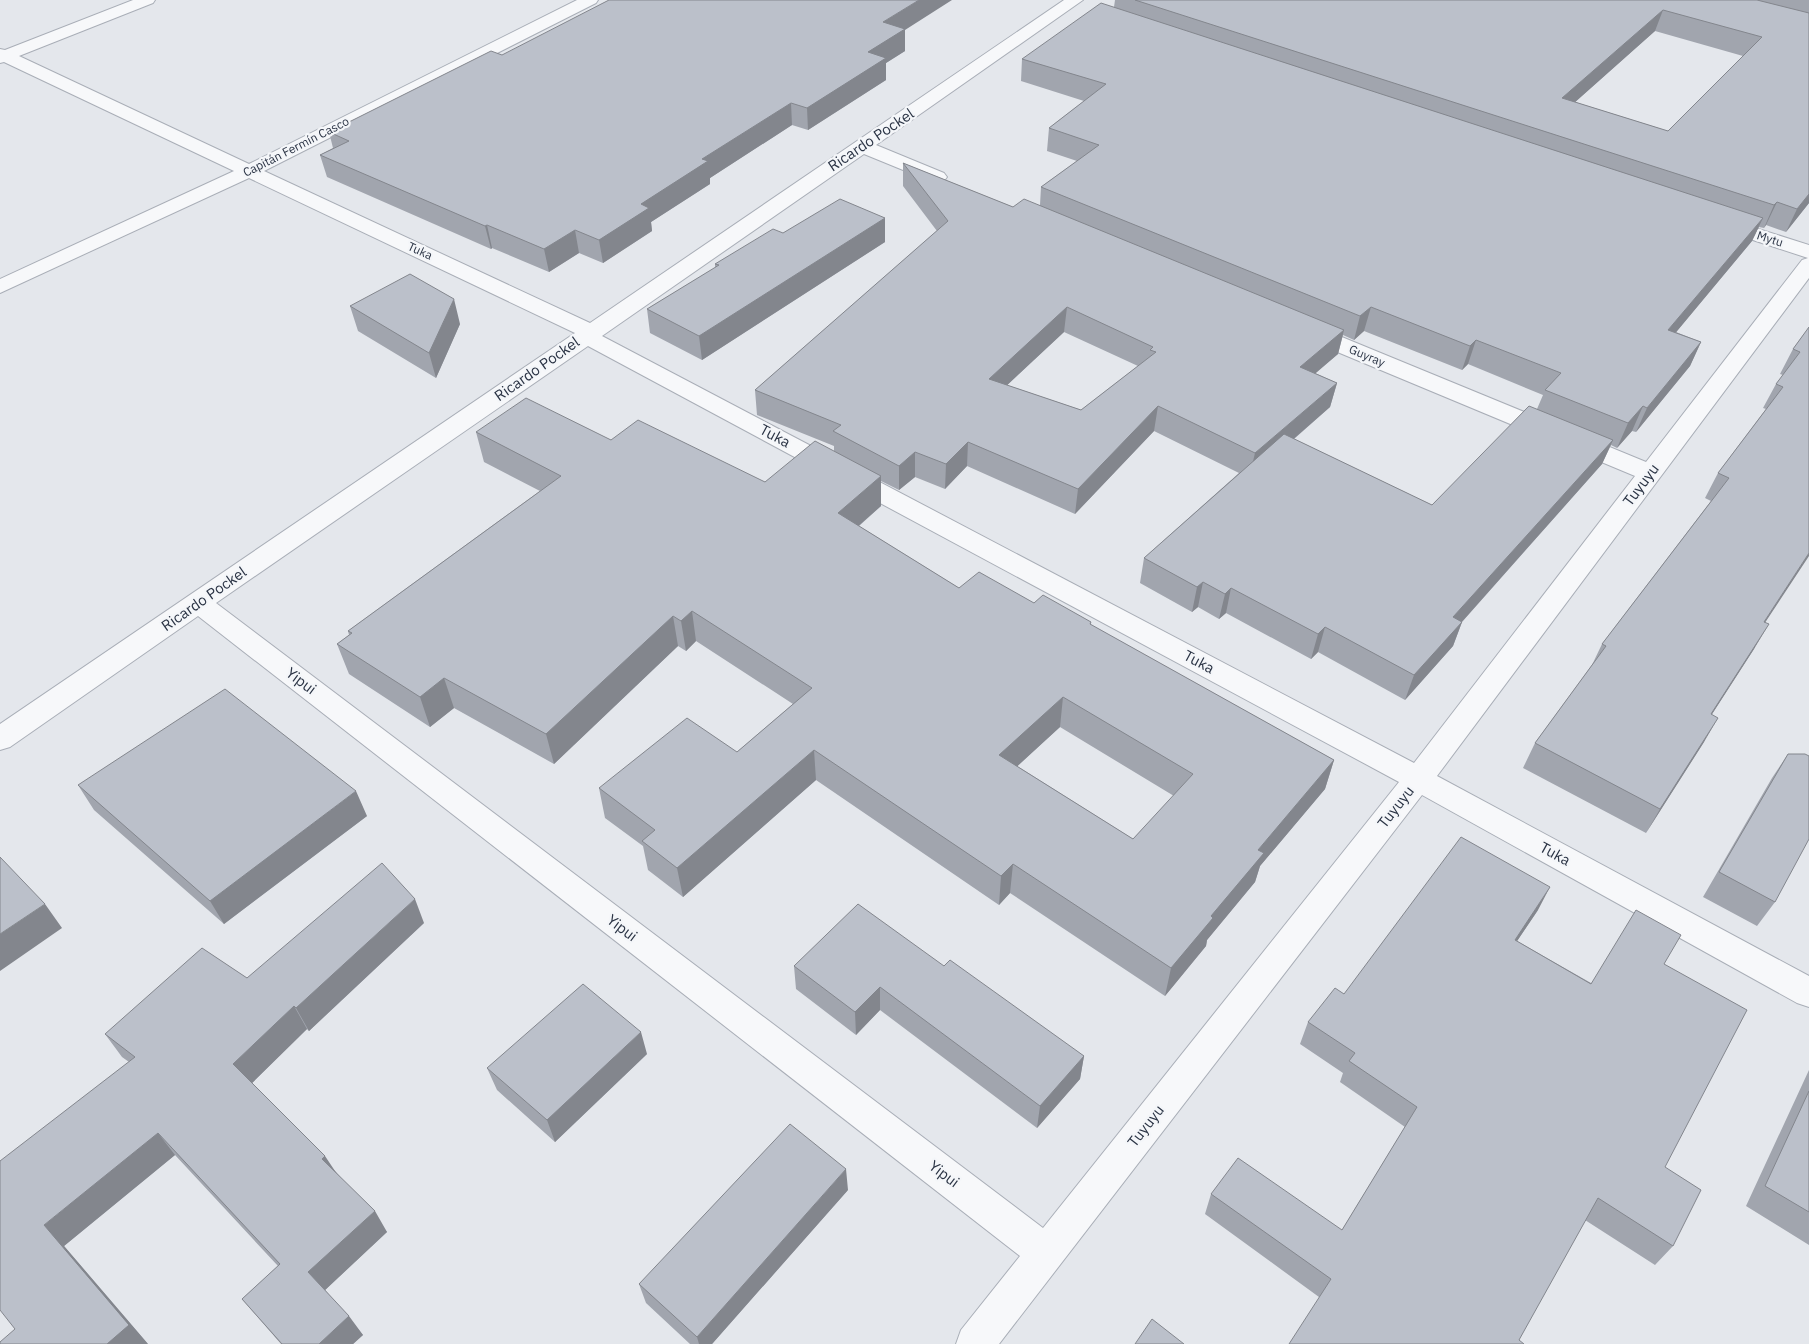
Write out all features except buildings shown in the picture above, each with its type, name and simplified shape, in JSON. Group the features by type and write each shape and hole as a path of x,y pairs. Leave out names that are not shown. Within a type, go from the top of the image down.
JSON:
{"street":[{"path":"2,56 147,0"},
{"name":"Capitán Fermín Casco","path":"0,287 250,171 590,0"},
{"name":"Ricardo Pockel","path":"0,739 1068,5"},
{"name":"Tuka","path":"2,56 250,171 589,334 1418,779 1809,993"},
{"path":"862,146 954,184"},
{"name":"Mytu","path":"1706,218 1809,252"},
{"name":"Tuyuyu","path":"975,1344 1418,779 1809,264"},
{"name":"Guyray","path":"1293,325 1650,473"},
{"name":"Yipui","path":"198,603 1046,1253"}]}
